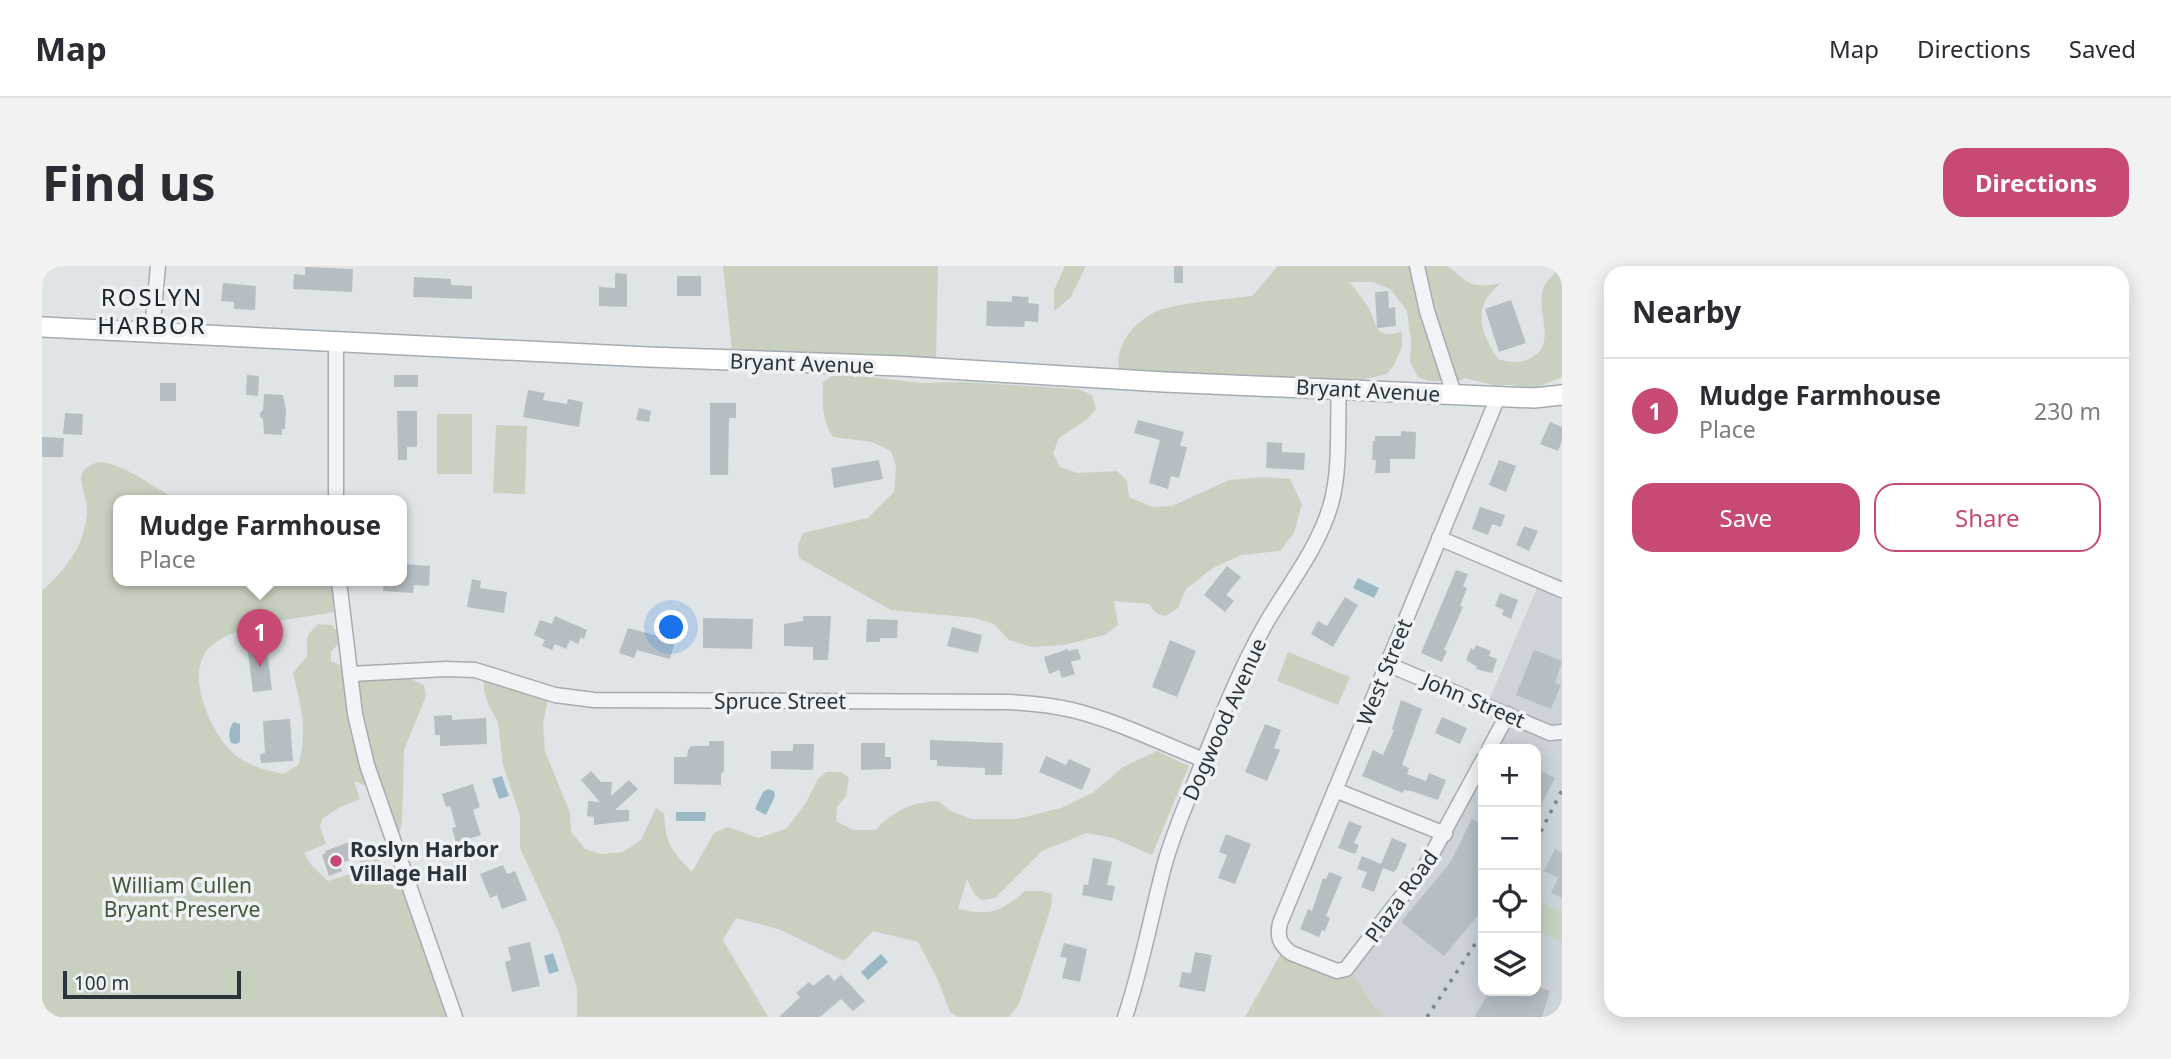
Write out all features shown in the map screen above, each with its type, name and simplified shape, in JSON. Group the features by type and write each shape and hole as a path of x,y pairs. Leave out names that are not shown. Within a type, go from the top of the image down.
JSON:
{"main road":[{"name":"Bryant Avenue","path":"42,327 699,360 859,364 1164,382 1498,397 1534,398 1562,395"}],"street":[{"path":"152,332 158,266"},
{"path":"1417,266 1427,311 1454,394"},
{"path":"336,342 336,495"},
{"name":"Dogwood Avenue","path":"1125,1017 1136,984 1165,863 1204,760 1253,646 1310,554 1332,501 1339,388"},
{"name":"West Street","path":"1284,948 1278,933 1280,923 1498,397"},
{"path":"1439,538 1562,590"},
{"path":"340,586 355,714 367,765 455,1017"},
{"name":"John Street","path":"1387,664 1549,733 1562,732"},
{"name":"Spruce Street","path":"350,674 475,670 555,695 594,700 1036,704 1070,709 1097,717 1204,760"},
{"path":"1492,744 1507,714"},
{"name":"Plaza Road","path":"1284,948 1337,971 1346,969 1412,886 1445,834 1478,770"},
{"path":"1335,790 1445,834"}],"shaded area":[{"path":"1540,581 1562,590 1562,1017 1374,1017 1346,969 1412,885 1478,769 1478,996 1541,996 1541,744 1492,744 1507,714 1487,705"}],"green space":[{"path":"723,266 938,266 936,358 732,351"},
{"path":"1065,266 1086,266 1070,298 1054,311 1054,290"},
{"path":"1278,266 1448,266 1471,284 1501,283 1485,301 1482,310 1483,329 1498,359 1516,362 1530,359 1544,343 1543,289 1556,271 1548,266 1562,266 1562,377 1534,389 1492,385 1465,378 1457,382 1428,381 1418,377 1410,362 1411,342 1407,311 1390,289 1373,282 1350,282 1367,305 1381,332 1402,332 1402,347 1387,374 1358,381 1264,382 1211,374 1176,376 1162,372 1120,373 1119,354 1122,345 1132,330 1147,317 1175,306 1252,296"},
{"path":"851,375 922,383 963,382 1078,389 1092,395 1096,409 1086,420 1059,438 1053,453 1060,467 1078,473 1117,471 1127,481 1129,497 1153,507 1172,506 1229,480 1263,477 1290,479 1302,504 1294,533 1280,551 1241,555 1213,568 1186,589 1178,608 1166,616 1157,614 1149,604 1114,601 1118,625 1105,635 1063,645 1031,647 1009,640 994,624 975,618 891,610 799,558 798,545 803,533 868,518 894,492 896,466 891,451 872,442 833,437 827,424 823,382 832,376"},
{"path":"437,414 472,414 472,474 437,474"},
{"path":"496,425 527,426 525,494 493,493"},
{"name":"William Cullen Bryant Preserve","path":"99,462 109,463 169,495 113,495 113,586 332,586 334,612 270,623 237,632 211,646 203,657 199,670 199,685 208,715 223,741 242,760 284,774 299,764 303,739 302,718 293,673 307,656 308,636 318,624 332,625 340,636 339,643 331,652 331,661 355,672 404,676 424,685 426,696 404,750 400,831 397,833 367,786 354,781 360,799 340,807 322,819 320,827 326,844 304,853 312,866 328,881 350,874 368,851 376,853 385,871 394,868 400,871 455,1017 42,1017 42,590 67,564 81,540 87,511 81,482 84,470"},
{"path":"1288,652 1350,677 1338,705 1277,681"},
{"path":"494,675 549,693 543,724 545,751 570,813 571,832 585,849 601,854 623,852 641,840 656,808 664,813 670,846 692,872 714,833 728,827 758,838 786,829 806,803 818,779 826,772 841,772 849,778 846,796 837,807 836,821 853,830 875,830 904,809 928,802 938,801 951,811 971,819 1017,819 1061,808 1094,792 1123,767 1157,751 1189,766 1152,855 1113,838 1087,833 1042,851 995,898 982,900 975,895 967,879 958,909 994,911 1009,904 1025,891 1052,894 1051,908 1019,1004 1009,1017 958,1017 950,1012 937,978 918,942 873,931 844,961 779,929 736,918 723,940 768,1017 577,1017 577,988 559,933 520,848 520,816 503,765 498,722 484,691 484,681"},
{"path":"1541,902 1562,912 1562,942 1541,932"},
{"path":"1284,948 1349,968 1374,1007 1389,1017 1245,1017"}],"water":[{"path":"1358,578 1379,588 1374,598 1353,588"},
{"path":"234,722 240,724 240,742 236,744 231,743 230,737"},
{"path":"502,776 509,796 499,799 492,779"},
{"path":"768,789 774,791 775,796 766,815 755,809 763,792"},
{"path":"676,812 706,812 705,821 676,821"},
{"path":"553,953 559,971 549,974 544,956"},
{"path":"881,954 888,962 868,980 861,972"}],"building":[{"path":"1174,266 1183,266 1183,283 1174,283"},
{"path":"305,267 353,269 352,292 293,289 294,274 305,275"},
{"path":"615,273 627,274 627,307 599,306 599,287 615,288"},
{"path":"677,276 701,276 701,296 677,296"},
{"path":"414,277 451,279 451,285 472,286 472,299 413,297"},
{"path":"223,283 256,286 255,310 234,309 234,302 221,301"},
{"path":"1388,291 1389,308 1395,307 1396,326 1377,328 1375,292"},
{"path":"1012,296 1029,297 1028,303 1039,304 1038,322 1025,321 1024,327 986,326 987,301 1012,302"},
{"path":"1511,300 1526,343 1499,352 1485,309"},
{"path":"247,375 259,376 258,396 246,395"},
{"path":"394,375 418,375 418,387 394,387"},
{"path":"160,383 176,383 176,401 160,401"},
{"path":"528,390 545,393 543,400 567,404 568,399 583,402 579,427 523,417"},
{"path":"264,394 283,395 286,410 282,435 264,434 260,413 263,410"},
{"path":"710,403 736,403 736,418 729,418 728,475 710,475"},
{"path":"639,408 651,411 649,422 636,420"},
{"path":"397,411 417,411 417,447 407,447 407,460 398,460"},
{"path":"65,413 83,414 82,435 63,434"},
{"path":"1138,420 1184,432 1180,446 1187,447 1179,478 1171,476 1168,489 1149,483 1160,440 1134,433"},
{"path":"1550,422 1562,427 1562,441 1558,451 1540,444"},
{"path":"1401,431 1416,432 1415,459 1390,459 1390,473 1375,473 1376,460 1372,460 1375,436 1401,436"},
{"path":"42,437 64,438 63,457 42,457"},
{"path":"1267,442 1282,443 1282,452 1305,453 1304,470 1266,468"},
{"path":"879,460 883,479 834,488 831,468"},
{"path":"1499,460 1516,466 1506,492 1489,485"},
{"path":"1480,507 1505,515 1501,527 1492,524 1488,535 1472,529"},
{"path":"1524,526 1538,531 1529,551 1516,545"},
{"path":"407,564 430,566 429,586 414,585 413,593 383,591 384,586 407,586"},
{"path":"1227,566 1241,577 1226,595 1234,601 1225,612 1204,595"},
{"path":"1456,570 1468,574 1463,586 1467,588 1460,606 1463,607 1444,650 1447,651 1442,662 1421,653"},
{"path":"472,579 481,581 480,588 507,592 504,613 467,607"},
{"path":"1500,593 1518,600 1511,619 1502,615 1504,610 1495,606"},
{"path":"1345,597 1358,605 1333,647 1311,634 1318,621 1327,626"},
{"path":"555,616 587,630 584,639 581,637 578,644 570,640 566,649 555,644 552,650 542,646 545,640 534,635 540,620 552,624"},
{"path":"803,616 831,616 828,660 813,660 813,647 784,646 784,624 803,621"},
{"path":"703,618 753,619 752,649 703,648"},
{"path":"867,619 898,620 897,638 880,638 880,642 866,642"},
{"path":"952,627 982,635 978,653 947,646"},
{"path":"628,628 658,636 660,629 677,634 670,659 637,650 634,658 619,653"},
{"path":"1170,640 1196,651 1177,697 1152,687"},
{"path":"266,643 272,690 253,692 247,645"},
{"path":"1476,645 1491,651 1489,656 1497,659 1492,673 1476,669 1477,667 1466,660 1471,648 1474,650"},
{"path":"1068,649 1078,649 1081,659 1071,662 1075,674 1062,678 1059,670 1049,674 1044,657"},
{"path":"1534,650 1562,661 1555,683 1561,685 1551,709 1516,695"},
{"path":"1401,700 1422,709 1402,765 1409,768 1407,774 1426,781 1429,773 1446,780 1438,800 1411,791 1404,790 1403,793 1362,776 1373,750 1383,755 1394,730 1392,729"},
{"path":"452,715 452,720 486,718 487,744 440,746 440,735 435,735 434,716"},
{"path":"1442,717 1467,728 1460,744 1435,733"},
{"path":"290,719 293,761 261,763 260,754 265,753 263,721"},
{"path":"1265,724 1281,730 1274,748 1280,750 1267,781 1245,772"},
{"path":"930,740 1003,743 1002,775 985,775 985,768 937,766 937,760 930,760"},
{"path":"709,741 724,741 721,785 674,784 674,757 687,757 691,746 709,746"},
{"path":"861,743 885,743 885,757 891,757 891,769 861,770"},
{"path":"793,744 814,744 813,770 771,769 771,751 793,751"},
{"path":"1046,756 1066,765 1069,759 1091,769 1082,790 1039,772"},
{"path":"591,771 601,782 612,782 611,796 629,780 638,789 615,810 629,810 629,821 594,825 594,817 587,816 588,801 600,802 581,780"},
{"path":"1541,771 1555,778 1541,805"},
{"path":"473,784 480,807 473,810 481,835 456,843 452,828 456,827 450,806 446,807 442,794"},
{"path":"1472,819 1478,822 1478,915 1444,956 1401,922 1450,863"},
{"path":"1349,821 1362,826 1354,843 1359,845 1355,854 1338,848"},
{"path":"1226,834 1251,844 1235,884 1218,878 1227,855 1219,852"},
{"path":"1392,838 1407,844 1397,868 1394,872 1383,868 1374,892 1361,887 1367,872 1357,869 1362,856 1381,864"},
{"name":"Roslyn Harbor Village Hall","path":"349,842 355,858 339,864 342,871 329,876 322,855 325,851"},
{"path":"1555,849 1562,853 1562,898 1551,893 1558,878 1544,871"},
{"path":"1093,858 1112,862 1107,885 1115,886 1112,901 1082,895 1084,884 1088,885"},
{"path":"503,865 507,874 515,871 527,900 502,909 497,895 490,898 480,874"},
{"path":"1329,872 1342,877 1326,916 1330,918 1325,931 1322,930 1319,937 1300,929 1308,909 1312,911 1323,878 1326,879"},
{"path":"530,942 540,986 512,992 505,962 511,960 508,947"},
{"path":"1064,943 1087,949 1080,982 1062,978 1067,958 1060,957"},
{"path":"1195,952 1212,955 1205,992 1179,987 1182,972 1191,973"},
{"path":"828,974 834,981 841,975 865,1001 853,1011 841,999 820,1017 779,1017 800,997 796,993 809,982 813,986"},
{"path":"1541,988 1550,991 1542,1017 1474,1017 1487,996 1541,996"}],"railway":[{"path":"1541,831 1562,790"},
{"path":"1427,1017 1482,933"}],"place":[{"name":"Mudge Farmhouse","path":"260,667"},
{"name":"Roslyn Harbor Village Hall","path":"336,861"}],"district":[{"name":"ROSLYN HARBOR","path":"152,310"}]}
